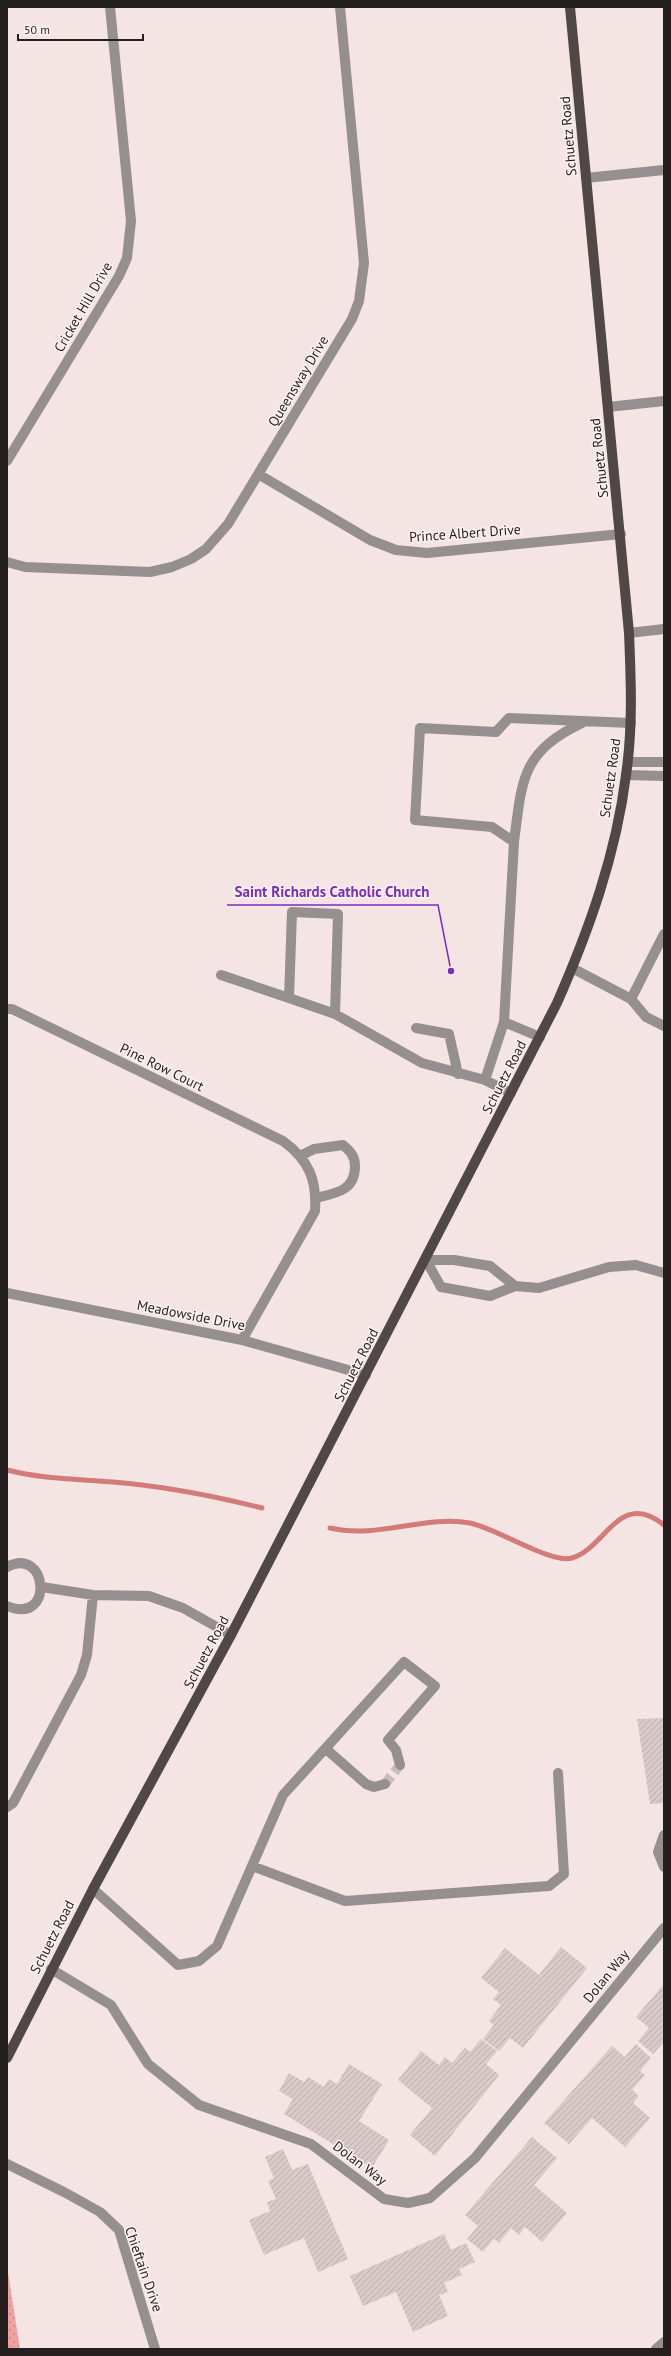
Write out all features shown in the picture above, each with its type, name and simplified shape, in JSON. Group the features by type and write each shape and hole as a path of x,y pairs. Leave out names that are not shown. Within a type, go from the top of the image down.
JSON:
{"main road":[{"name":"Schuetz Road","path":"7,2058 93,1889 231,1635 426,1260 540,1037 572,968 594,914 613,844 628,762 630,723 629,633 621,534 570,7"}],"street":[{"name":"Cricket Hill Drive","path":"7,461 119,276 127,258 131,221 110,7"},
{"name":"Queensway Drive","path":"7,562 25,567 150,572 172,568 191,559 218,537 228,524 352,319 359,301 363,283 364,263 340,7"},
{"path":"586,178 664,170"},
{"path":"608,407 664,401"},
{"name":"Prince Albert Drive","path":"258,474 370,540 396,550 409,553 621,534"},
{"path":"629,633 664,629"},
{"path":"514,842 492,827 415,820 420,728 496,732 510,718 630,723"},
{"path":"485,1080 504,1022 514,842 525,774 540,750 559,734 584,722"},
{"path":"628,762 664,762"},
{"path":"626,774 664,776"},
{"path":"289,998 292,912 338,914 335,1014"},
{"path":"631,999 664,934"},
{"path":"572,968 631,999 646,1017 664,1026"},
{"path":"221,975 335,1014 379,1041 422,1063 458,1074 485,1080 511,1093"},
{"name":"Pine Row Court","path":"7,1009 19,1013 283,1141 296,1150 311,1172 316,1198 315,1211 242,1340"},
{"path":"504,1022 540,1037"},
{"path":"416,1028 449,1034 458,1074"},
{"path":"300,1156 314,1149 343,1145 351,1151 355,1162 355,1177 350,1185 336,1193 316,1198"},
{"path":"515,1286 490,1266 454,1260 426,1260 441,1287 490,1296 515,1286 539,1288 609,1267 636,1265 664,1273"},
{"name":"Meadowside Drive","path":"7,1293 242,1340 366,1375"},
{"path":"7,1567 18,1563 32,1568 41,1580 42,1587 40,1595 30,1607 15,1609 7,1606"},
{"path":"42,1587 93,1595 150,1596 183,1608 231,1635"},
{"path":"7,1807 13,1803 81,1675 87,1655 93,1595"},
{"path":"93,1889 178,1965 199,1961 218,1946 283,1795 404,1662 435,1686 388,1740 396,1750 400,1765"},
{"path":"326,1749 366,1784 374,1787 385,1784"},
{"path":"252,1866 345,1902 549,1886 564,1874 558,1773"},
{"path":"664,1836 658,1852 664,1867"},
{"name":"Dolan Way","path":"51,1969 111,2005 148,2064 199,2105 311,2144 384,2199 408,2203 430,2198 475,2158 664,1928"},
{"name":"Chieftain Drive","path":"7,2164 64,2192 100,2212 119,2230 155,2349"},
{"path":"656,2349 664,2342"}],"shaded area":[{"path":"7,2266 20,2349 7,2349"}],"building":[{"path":"664,1718 664,1803 650,1804 637,1719"},
{"path":"561,1947 587,1968 523,2048 510,2038 499,2051 483,2039 494,2025 489,2021 501,2005 493,1999 499,1992 481,1978 505,1948 539,1975"},
{"path":"664,1984 664,2042 653,2054 638,2041 649,2028 636,2017"},
{"path":"481,2039 497,2051 486,2064 499,2075 435,2156 410,2135 432,2108 398,2080 421,2051 439,2065 445,2057 452,2063 465,2048 470,2052"},
{"path":"636,2044 651,2058 640,2071 645,2075 632,2090 639,2096 633,2103 650,2118 625,2147 592,2118 569,2144 544,2123 612,2046 625,2057"},
{"path":"349,2064 382,2084 359,2121 389,2140 372,2168 284,2114 293,2099 279,2091 289,2073 304,2082 308,2077 324,2087 329,2079 337,2084"},
{"path":"532,2137 557,2158 534,2185 567,2213 542,2242 525,2227 519,2235 511,2228 499,2243 494,2239 483,2252 467,2239 478,2226 465,2215"},
{"path":"283,2149 292,2170 308,2164 348,2259 318,2272 304,2238 264,2255 249,2220 270,2211 267,2202 276,2199 268,2181 274,2178 265,2157"},
{"path":"444,2234 451,2250 466,2243 475,2262 459,2269 462,2275 444,2283 448,2292 439,2295 448,2316 413,2332 396,2292 363,2306 350,2276"}],"waterway":[{"path":"7,1470 46,1477 132,1484 169,1489 226,1499 262,1508"},
{"path":"330,1528 348,1531 366,1531 436,1522 453,1521 470,1523 494,1531 551,1556 572,1558 584,1552 614,1524 624,1517 635,1514 649,1516 664,1525"}],"tunnel":[{"path":"385,1784 400,1765"}],"place":[{"name":"Saint Richards Catholic Church","path":"451,971"}]}
